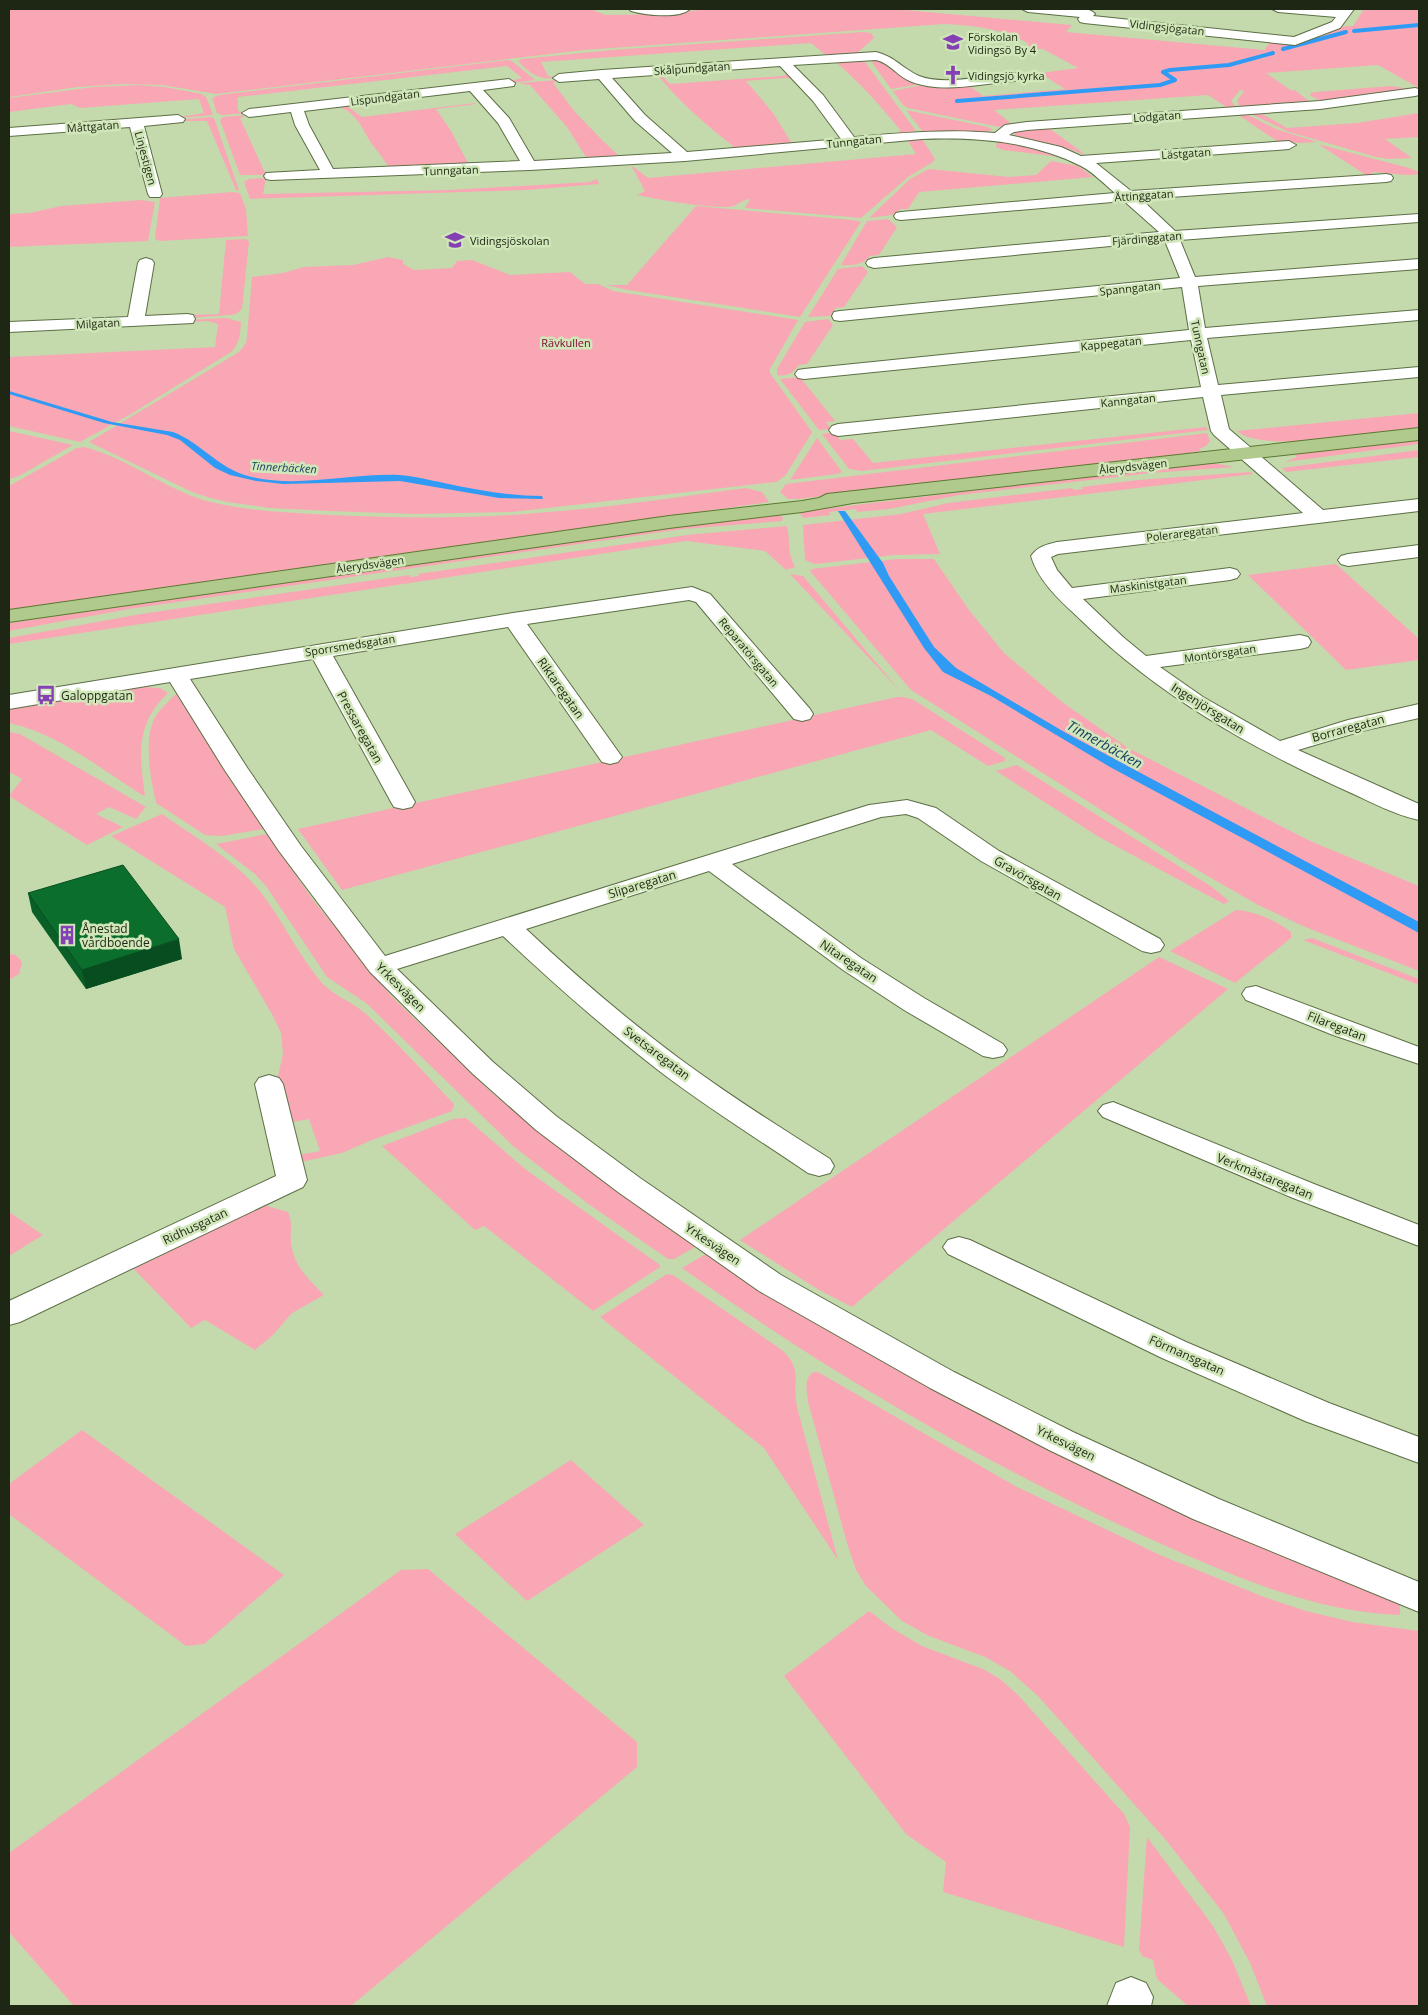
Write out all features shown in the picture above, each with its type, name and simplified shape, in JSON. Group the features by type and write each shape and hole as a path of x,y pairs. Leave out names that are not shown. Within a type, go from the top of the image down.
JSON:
{"main road":[{"name":"Ålerydsvägen","path":"9,616 731,514 799,508 846,499 1419,434"}],"street":[{"path":"635,9 651,12 684,9"},
{"name":"Vidingsjögatan","path":"1028,9 1086,17 1253,32 1295,41 1331,28 1336,25 1346,11"},
{"name":"Vidingsjögatan","path":"1273,11 1346,11"},
{"name":"Skålpundgatan","path":"559,78 882,56 916,79 932,82 1015,77"},
{"path":"782,62 818,98 850,142"},
{"path":"602,74 640,118 685,156"},
{"name":"Lispundgatan","path":"250,113 509,83"},
{"name":"Lodgatan","path":"997,137 1010,128 1027,126 1320,105 1415,92 1409,87 1400,85 1353,88"},
{"path":"473,87 504,121 530,166"},
{"path":"1304,92 1305,96 1320,105"},
{"path":"297,109 302,125 329,174"},
{"name":"Måttgatan","path":"9,132 178,119"},
{"name":"Linjestigen","path":"136,122 155,194"},
{"name":"Tunngatan","path":"272,176 530,166 685,156 938,134 997,137 1045,146 1082,160 1128,196 1171,236 1189,282 1198,334 1220,431 1246,453"},
{"name":"Lästgatan","path":"1082,160 1289,145"},
{"name":"Åttinggatan","path":"901,216 1128,196 1386,178"},
{"name":"Fjärdinggatan","path":"874,263 1171,236 1419,218"},
{"path":"136,321 146,263"},
{"name":"Spanngatan","path":"840,316 1189,282 1419,264"},
{"name":"Kappegatan","path":"804,374 1198,334 1419,315"},
{"name":"Milgatan","path":"9,327 187,319"},
{"name":"Kanngatan","path":"838,430 1211,391 1419,372"},
{"path":"1246,453 1319,516"},
{"name":"Poleraregatan","path":"1046,551 1419,505"},
{"name":"Ingenjörsgatan","path":"1046,551 1041,556 1042,561 1067,594 1104,633 1141,663 1190,698 1278,749 1364,791 1419,813"},
{"path":"1348,560 1419,551"},
{"name":"Maskinistgatan","path":"1067,594 1230,574"},
{"name":"Sporrsmedsgatan","path":"9,702 319,650 668,595 692,593"},
{"name":"Reparatörsgatan","path":"692,593 703,598 802,714"},
{"name":"Riktaregatan","path":"514,620 610,757"},
{"name":"Montörsgatan","path":"1141,663 1300,642"},
{"name":"Pressaregatan","path":"319,650 403,802"},
{"name":"Yrkesvägen","path":"176,674 236,769 292,851 322,894 379,966 483,1068 546,1123 628,1186 770,1283 942,1380 1061,1441 1206,1509 1419,1598"},
{"name":"Borraregatan","path":"1278,749 1356,724 1419,711"},
{"name":"Sliparegatan","path":"379,966 878,810 907,807"},
{"name":"Gravörsgatan","path":"907,807 927,813 990,856 1151,946"},
{"name":"Nitaregatan","path":"713,862 794,924 852,964 914,1004 993,1050"},
{"name":"Svetsaregatan","path":"508,926 567,981 650,1050 753,1123 819,1166"},
{"name":"Filaregatan","path":"1256,994 1343,1029 1419,1056"},
{"name":"Ridhusgatan","path":"9,1314 292,1180 269,1084"},
{"name":"Verkmästaregatan","path":"1113,1111 1341,1208 1419,1236"},
{"name":"Förmansgatan","path":"960,1247 1182,1354 1317,1412 1419,1450"}],"green space":[{"path":"9,9 591,9 605,15 667,14 707,9 894,9 1072,25 1066,32 1264,50 1271,41 1286,44 1295,43 1331,30 1353,26 1364,9 1419,9 1419,88 1378,65 1266,73 1292,91 1295,90 1310,102 1240,107 1237,101 1244,91 1240,90 1231,101 1238,109 1231,110 1208,95 994,110 1013,125 999,127 908,108 903,105 893,91 917,86 963,81 983,96 1065,89 1040,73 1078,68 1043,49 1022,48 1029,44 998,31 966,25 944,24 584,50 216,94 162,85 122,84 78,87 9,97"},
{"path":"862,32 871,33 874,38 855,55 827,56 811,43 541,62 548,76 559,78 536,76 518,61 521,59 612,50"},
{"path":"868,57 890,65 887,66 900,76 907,76 927,83 891,89"},
{"path":"862,58 916,131 895,134 901,131 870,95 836,62"},
{"path":"512,61 535,80 511,83 509,81 522,78 507,66 238,97 238,111 246,113 222,115 217,113 212,98 219,95"},
{"path":"657,71 670,84 783,76 788,74 794,79 746,81 773,113 791,142 802,144 729,150 733,146 683,103 665,84 657,74"},
{"path":"558,80 553,83 575,112 618,155 632,158 578,161 586,157 567,127 530,85 518,83"},
{"path":"138,85 165,87 202,94 206,97 213,115 179,118 204,113 199,99 80,108 71,104 9,112 9,98 94,87"},
{"path":"1391,86 1408,90 1320,101 1310,95 1316,92"},
{"path":"475,103 436,109 451,131 468,163 381,169 388,166 360,124 346,110 333,106 344,104 362,117"},
{"path":"906,110 988,127 993,130 982,133 923,132"},
{"path":"1257,111 1287,128 1357,123 1419,113 1419,137 1385,139 1412,158 1388,159 1289,132 1249,113"},
{"path":"1234,112 1242,112 1276,129 1317,142 1277,141"},
{"path":"247,115 240,118 266,175 240,175 220,120 223,117"},
{"path":"214,118 239,190 236,190 207,121 180,120"},
{"path":"1053,125 1050,129 1086,155 1057,145 1016,136 1013,133 1013,131"},
{"path":"921,137 935,159 933,162 908,177 861,218 745,208 750,199 729,207 718,207 637,195 645,191 631,165 648,178 916,154 908,141 901,139"},
{"path":"997,143 1029,146 1061,157 1003,150 996,147"},
{"path":"1318,144 1409,168 1419,172 1419,174 1407,175 1373,172 1369,177"},
{"path":"1051,161 1078,166 1093,177 919,192 908,209 901,209 892,215 869,218 910,179 929,169 1009,177 1036,175"},
{"path":"266,178 263,194 449,190 590,182 597,179 599,184 526,190 250,199 244,182 249,179"},
{"path":"240,193 246,209 248,236 160,241 155,239 160,198"},
{"path":"141,200 155,202 148,241 9,247 9,214 30,213 61,206"},
{"path":"696,206 861,222 800,317 606,285 627,285"},
{"path":"888,219 897,227 879,255 870,256 857,264 841,265 867,221"},
{"path":"246,239 249,242 242,309 236,314 189,318 189,315 219,314 226,240"},
{"name":"Rävkullen","path":"388,257 403,260 403,264 414,270 452,268 457,261 472,260 510,275 570,272 585,284 598,284 613,291 798,320 770,369 770,373 812,432 785,476 776,482 512,512 414,514 270,508 227,502 192,492 89,442 239,352 246,343 252,277 283,273 304,267 353,265"},
{"path":"862,266 868,272 844,307 836,308 830,316 808,317 838,269"},
{"path":"226,318 241,322 238,342 231,352 131,414 80,442 9,426 9,357 215,347 218,324 208,321 188,322 189,320"},
{"path":"828,319 833,325 807,364 799,365 787,375 777,375 777,369 805,322"},
{"path":"800,377 835,421 826,422 831,429 819,430 780,379"},
{"path":"1419,413 1419,429 1324,440 1271,441 1251,438 1237,431"},
{"path":"1206,427 1208,430 862,471 849,469 822,434 834,432 840,440 853,439 873,463"},
{"path":"9,431 73,445 19,476 9,479"},
{"path":"1207,433 1210,441 1206,446 1199,449 1201,451 1173,456 798,499 788,499 780,492 786,484"},
{"path":"817,438 842,472 790,480"},
{"path":"1419,438 1419,444 1285,462 1297,457 1294,454"},
{"path":"84,447 119,460 185,493 202,499 234,507 276,512 383,517 485,516 589,508 746,488 762,492 769,502 9,611 9,486 77,448"},
{"path":"1419,450 1419,457 1286,472 1282,468"},
{"path":"1214,463 1234,467 1151,473 959,495 889,509 857,512 856,509 829,512 831,515 803,518 799,512 1106,474"},
{"path":"1250,472 1253,474 923,514 940,554 895,555 815,564 805,560 803,525 901,514 948,503 1072,488 1074,490 1083,489 1082,487 1138,480"},
{"path":"779,514 783,518 782,521 683,529 129,609 9,631 9,623 524,548"},
{"path":"787,526 792,561 795,567 786,570 765,551 686,541 9,644 9,638 141,614 409,575 410,577 419,576 418,574 687,535"},
{"path":"897,559 934,559 969,610 1004,653 1062,702 1128,748 1310,841 1419,886 1419,971 1305,927 1258,905 1187,864 911,690 810,571 812,569"},
{"path":"1336,564 1419,639 1419,660 1346,670 1248,575"},
{"path":"790,574 803,576 900,691"},
{"path":"142,687 160,688 168,693 150,716 142,740 141,753 145,795 142,795 95,763 61,743 27,728 9,723 9,709"},
{"path":"176,694 264,829 222,836 205,835 156,803 149,762 150,731 158,713"},
{"path":"897,697 914,700 1005,758 1005,761 988,766 931,730 342,890 298,829"},
{"path":"9,732 20,734 146,807 136,819 109,807 96,814 123,827 87,845 9,796 22,779 9,772"},
{"path":"1017,765 1212,887 1229,901 1224,904 1099,837 996,771"},
{"path":"162,814 216,851 253,883 271,906 306,962 322,983 332,992 361,1010 389,1036 454,1104 452,1111 342,1153 301,1162 299,1155 320,1151 309,1119 288,1123 278,1076 283,1054 281,1033 234,949 225,907 111,836"},
{"path":"267,834 313,900 391,996 492,1093 585,1168 695,1247 674,1259 668,1259 587,1203 513,1146 366,1003 327,977 266,886 255,874 216,844"},
{"path":"1236,910 1250,912 1272,920 1291,932 1291,938 1235,983 1170,951"},
{"path":"1312,938 1419,979 1419,985 1303,940"},
{"path":"9,954 17,956 22,964 19,974 9,980"},
{"path":"1159,957 1228,989 852,1307 819,1290 740,1240"},
{"path":"466,1118 525,1169 660,1265 660,1267 593,1311 484,1226 475,1230 382,1146 453,1119"},
{"path":"267,1206 288,1212 291,1223 291,1243 295,1259 307,1278 324,1295 292,1313 273,1335 255,1350 205,1320 191,1328 129,1264 255,1207"},
{"path":"9,1212 43,1235 9,1256"},
{"path":"706,1254 883,1362 1004,1427 1191,1517 1400,1604 1400,1615 1335,1607 1303,1599 1241,1578 1150,1539 1028,1480 909,1415 851,1380 738,1307 682,1268"},
{"path":"667,1274 673,1275 782,1350 792,1363 796,1376 797,1407 838,1560 764,1448 600,1317"},
{"path":"814,1372 818,1372 1015,1486 1160,1555 1264,1597 1306,1611 1352,1622 1419,1631 1419,2006 1267,2006 1250,1963 1224,1914 1165,1839 1039,1697 1010,1671 985,1657 929,1636 902,1621 866,1586 856,1570 847,1543 808,1402 807,1381"},
{"path":"82,1430 284,1575 204,1644 186,1646 9,1514 9,1484"},
{"path":"571,1460 644,1525 527,1601 455,1534"},
{"path":"428,1569 637,1742 637,1767 351,2006 74,2006 9,1932 9,1853 401,1570"},
{"path":"869,1611 893,1629 922,1646 983,1669 1000,1679 1019,1696 1124,1814 1130,1827 1124,1947 943,1892 946,1862 906,1834 784,1676"},
{"path":"1147,1837 1213,1926 1232,1960 1251,2006 1188,2006 1157,1979 1153,1960 1142,1956 1139,1949"}],"water":[{"path":"9,391 112,422 173,432 183,436 227,467 248,476 267,480 304,481 399,475 493,492 542,496 543,499 499,498 400,481 283,484 256,481 230,475 215,468 180,440 167,435 104,423 9,394"},
{"path":"838,511 845,511 883,563 889,576 934,647 956,668 1066,733 1419,922 1419,933 1110,767 991,696 943,672 924,648"}],"building":[{"path":"123,865 179,939 82,970 28,893"}],"waterway":[{"path":"1354,31 1419,25"},
{"path":"1283,49 1346,32"},
{"path":"957,101 1160,85 1175,80 1163,72 1170,70 1229,65 1273,53"}],"place":[{"name":"Förskolan Vidingsö By 4","path":"953,42"},
{"name":"Vidingsjö kyrka","path":"953,75"},
{"name":"Vidingsjöskolan","path":"455,240"},
{"name":"Galoppgatan","path":"46,695"},
{"name":"Ånestad vårdboende","path":"67,935"}],"water label":[{"name":"Tinnerbäcken","path":"284,467"},
{"name":"Tinnerbäcken","path":"1105,744"}]}
